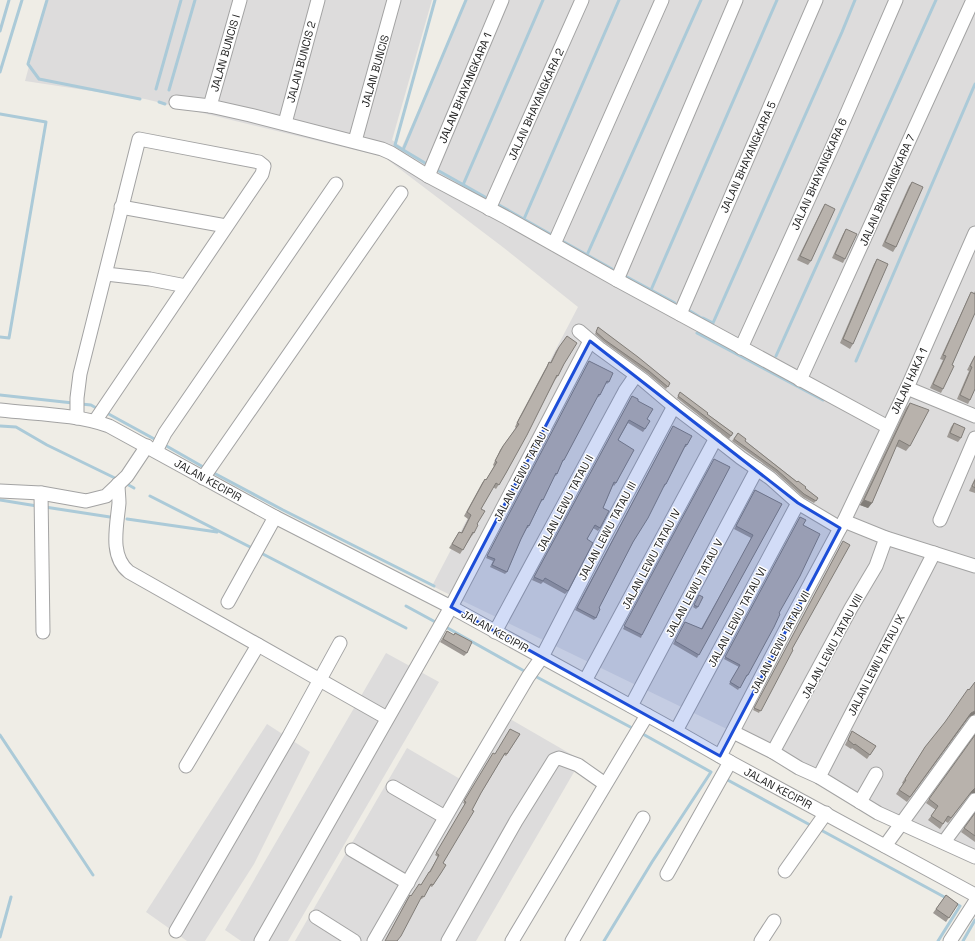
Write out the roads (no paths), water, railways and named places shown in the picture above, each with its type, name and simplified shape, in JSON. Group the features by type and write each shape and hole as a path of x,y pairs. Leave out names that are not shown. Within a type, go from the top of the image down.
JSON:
{"street":[{"name":"JALAN BUNCIS I","path":"210,106 240,0"},
{"name":"JALAN BUNCIS 2","path":"285,123 318,0"},
{"name":"JALAN BUNCIS","path":"355,141 394,0"},
{"name":"JALAN BHAYANGKARA 1","path":"428,176 502,0"},
{"name":"JALAN BHAYANGKARA 2","path":"489,209 582,0"},
{"path":"554,244 662,0"},
{"path":"617,280 736,0"},
{"name":"JALAN BHAYANGKARA 5","path":"680,314 816,0"},
{"name":"JALAN BHAYANGKARA 6","path":"740,348 834,143 896,0"},
{"name":"JALAN BHAYANGKARA 7","path":"800,380 973,0"},
{"path":"176,102 210,106 285,123 374,146 391,153 428,176 554,244 740,348 888,427"},
{"path":"77,408 81,369 139,139 259,162 264,166 262,174 101,414"},
{"path":"0,491 41,493 86,501 106,496 157,444 336,184"},
{"path":"207,471 400,193"},
{"path":"122,207 226,226"},
{"name":"JALAN HAKA 1","path":"842,525 907,388 975,233"},
{"path":"106,274 186,286"},
{"path":"579,331 741,458 770,478 798,503 842,525 975,566"},
{"name":"JALAN LEWU TATAU I","path":"261,941 451,607 590,341"},
{"name":"JALAN LEWU TATAU II","path":"495,632 625,391 636,375"},
{"path":"907,388 975,416"},
{"name":"JALAN LEWU TATAU III","path":"374,941 445,817 542,657 674,406"},
{"name":"JALAN KECIPIR","path":"0,410 77,408 101,414 109,426 157,444 207,471 275,517 451,607 631,706 641,724 676,731 724,767 826,813 975,895"},
{"name":"JALAN LEWU TATAU IV","path":"585,681 716,438"},
{"path":"940,520 975,438"},
{"name":"JALAN LEWU TATAU V","path":"631,706 757,469"},
{"path":"118,484 119,503 116,544 123,567 129,572 387,718"},
{"path":"41,493 43,632"},
{"name":"JALAN LEWU TATAU VI","path":"676,731 798,503"},
{"path":"228,602 275,517"},
{"name":"JALAN LEWU TATAU VII","path":"668,874 724,767 733,732 842,525"},
{"name":"JALAN LEWU TATAU VIII","path":"774,752 851,608 876,566 886,538"},
{"name":"JALAN LEWU TATAU IX","path":"819,777 934,553"},
{"path":"176,931 320,681 340,642"},
{"path":"186,766 258,645"},
{"path":"885,846 975,722"},
{"path":"512,941 641,724"},
{"path":"733,732 774,752 787,762 819,777 900,824 944,842 975,857"},
{"path":"448,941 516,821 554,760 559,758 578,765 605,784"},
{"path":"860,802 876,774"},
{"path":"393,787 445,817"},
{"path":"944,842 975,800"},
{"path":"785,871 826,813"},
{"path":"572,941 643,818"},
{"path":"352,850 408,883"},
{"path":"950,941 975,902"},
{"path":"316,917 354,941"},
{"path":"761,941 774,921"}],"waterway":[{"path":"0,31 9,0"},
{"path":"0,72 22,0"},
{"path":"47,0 28,64 39,79 140,99"},
{"path":"156,89 181,0"},
{"path":"169,90 195,0"},
{"path":"425,163 395,145 435,0"},
{"path":"403,150 466,0"},
{"path":"463,185 543,0"},
{"path":"524,219 619,0"},
{"path":"587,255 701,0"},
{"path":"651,290 777,0"},
{"path":"703,318 713,323 855,0"},
{"path":"776,356 936,0"},
{"path":"856,361 975,84"},
{"path":"159,102 165,104"},
{"path":"0,114 46,122 9,338 0,337"},
{"path":"439,171 485,197"},
{"path":"499,205 550,234"},
{"path":"564,242 612,269"},
{"path":"627,277 675,303"},
{"path":"690,311 703,319"},
{"path":"697,333 823,400"},
{"path":"0,395 73,403"},
{"path":"81,404 91,405 98,409"},
{"path":"105,412 158,441"},
{"path":"0,426 16,427 47,445 119,480"},
{"path":"163,444 205,468"},
{"path":"212,472 283,510 434,586"},
{"path":"125,483 134,488"},
{"path":"150,496 254,549"},
{"path":"0,500 37,506"},
{"path":"45,507 110,517"},
{"path":"127,519 217,532"},
{"path":"259,552 406,628"},
{"path":"406,606 439,624"},
{"path":"444,626 526,672"},
{"path":"533,675 634,729"},
{"path":"604,941 652,862 711,772 641,733"},
{"path":"0,735 93,875"},
{"path":"724,778 812,826"},
{"path":"819,829 948,899"},
{"path":"0,937 11,897"},
{"path":"938,941 960,906 956,904"},
{"path":"963,941 975,920"}]}
